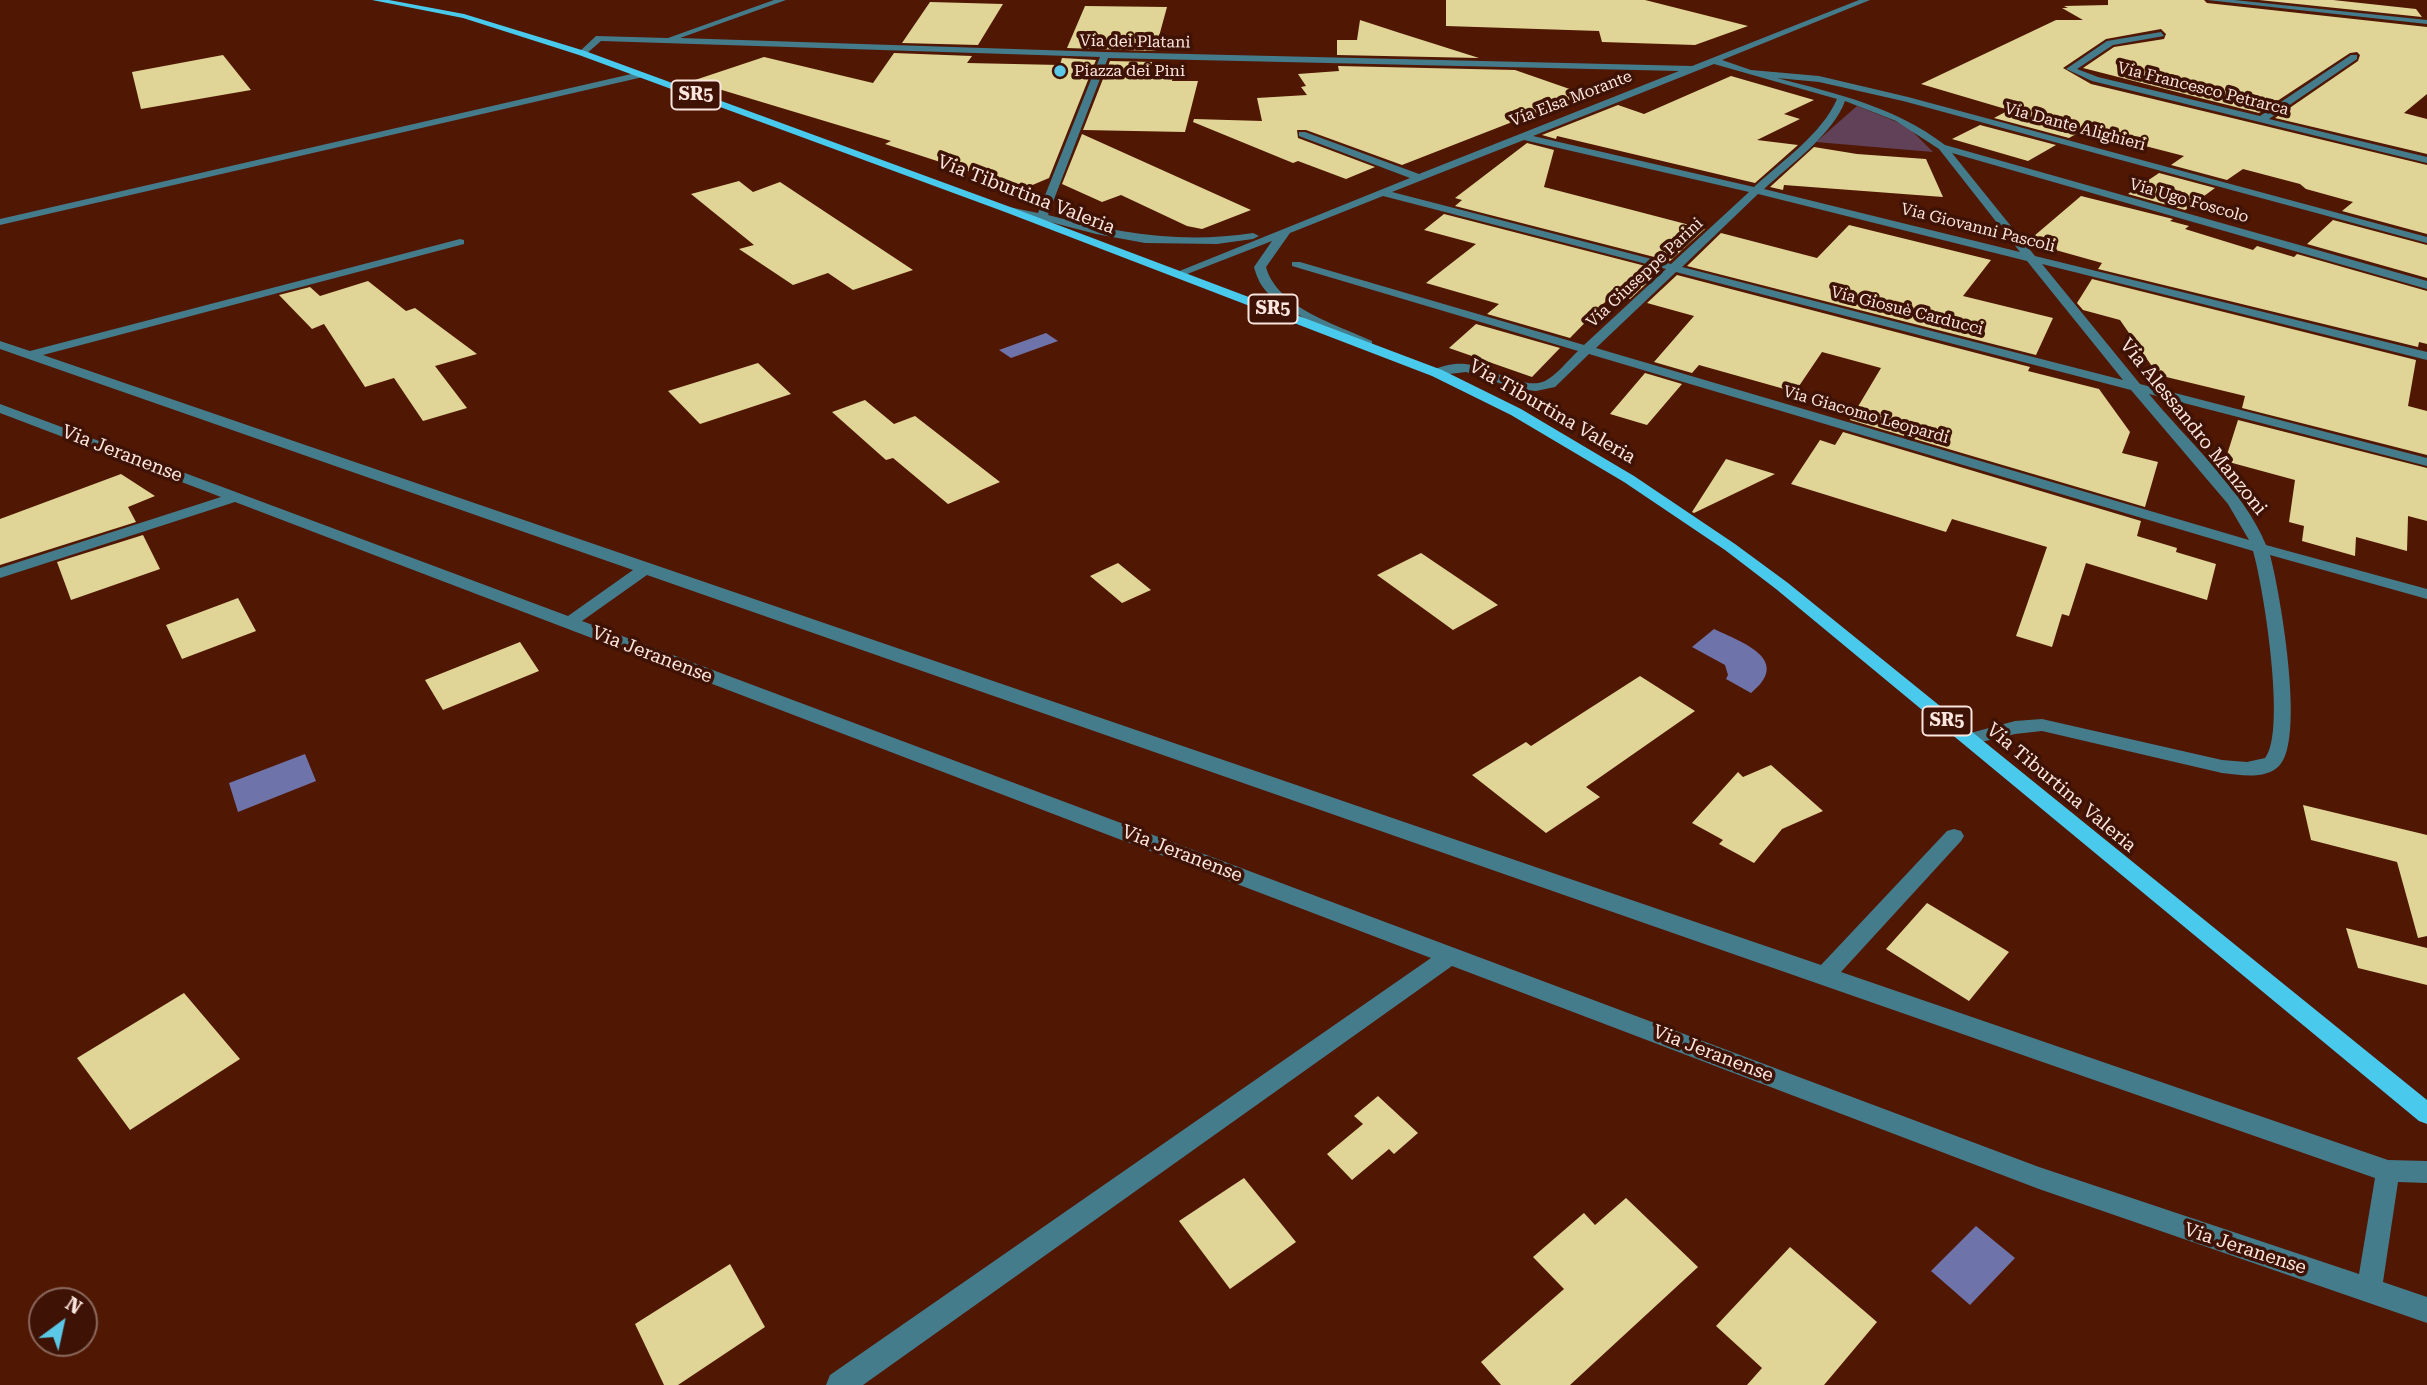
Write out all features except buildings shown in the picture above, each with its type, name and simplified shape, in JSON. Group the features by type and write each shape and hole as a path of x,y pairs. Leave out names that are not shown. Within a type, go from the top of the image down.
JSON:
{"main road":[{"name":"Via Tiburtina Valeria","path":"376,0 477,19 582,53 1368,344 1437,373 1536,423 1704,528 1841,633 2427,1114"}],"street":[{"path":"662,41 782,0"},
{"name":"Via Elsa Morante","path":"1178,274 1866,0"},
{"path":"2211,0 2427,22"},
{"name":"Via Francesco Petrarca","path":"2161,34 2110,43 2070,69 2095,79 2427,160"},
{"name":"Via dei Platani","path":"582,53 599,38 1105,55 1692,69"},
{"path":"1042,216 1105,55"},
{"path":"2261,120 2354,57"},
{"name":"Via Dante Alighieri","path":"1712,60 1750,73 1819,79 1914,101 2427,240"},
{"name":"Via Alessandro Manzoni","path":"1750,73 1909,122 1942,147 2134,385 2240,511 2260,548 2278,641 2281,680 2281,745 2280,752 2269,764 2250,769 2225,766 2082,731 2040,725 1969,739"},
{"path":"0,222 640,75"},
{"name":"Via Giuseppe Parini","path":"1437,373 1460,366 1529,387 1544,386 1554,380 1822,129 1836,114 1841,100"},
{"path":"1302,134 1416,177"},
{"name":"Via Giovanni Pascoli","path":"1521,136 1758,191 2427,356"},
{"name":"Via Ugo Foscolo","path":"1942,147 2427,285"},
{"name":"Via Giosuè Carducci","path":"1380,192 2427,462"},
{"name":"Via Elsa Morante","path":"1009,210 1110,234 1170,241 1220,241 1288,229"},
{"name":"Via Elsa Morante","path":"1288,229 1263,259 1260,272 1264,284 1289,304 1368,344"},
{"path":"30,355 460,242"},
{"name":"Via Giacomo Leopardi","path":"1296,264 2260,548 2427,594"},
{"path":"0,345 2388,1171 2427,1172"},
{"name":"Via Jeranense","path":"0,408 2039,1178 2427,1310"},
{"path":"0,573 236,497"},
{"path":"569,623 646,568"},
{"path":"1824,976 1954,836"},
{"path":"840,1385 1451,956"},
{"path":"2369,1290 2388,1171"}],"shaded area":[{"path":"1857,106 1907,126 1933,152 1816,142"}],"water":[{"path":"1046,333 1058,341 1011,358 999,350"},
{"path":"1714,629 1749,646 1765,661 1767,670 1763,681 1751,693 1726,679 1728,675 1725,665 1692,647"},
{"path":"305,754 316,781 238,812 229,783"},
{"path":"1976,1226 2015,1258 1970,1305 1931,1271"}],"place":[{"name":"Piazza dei Pini","path":"1060,71"}]}
